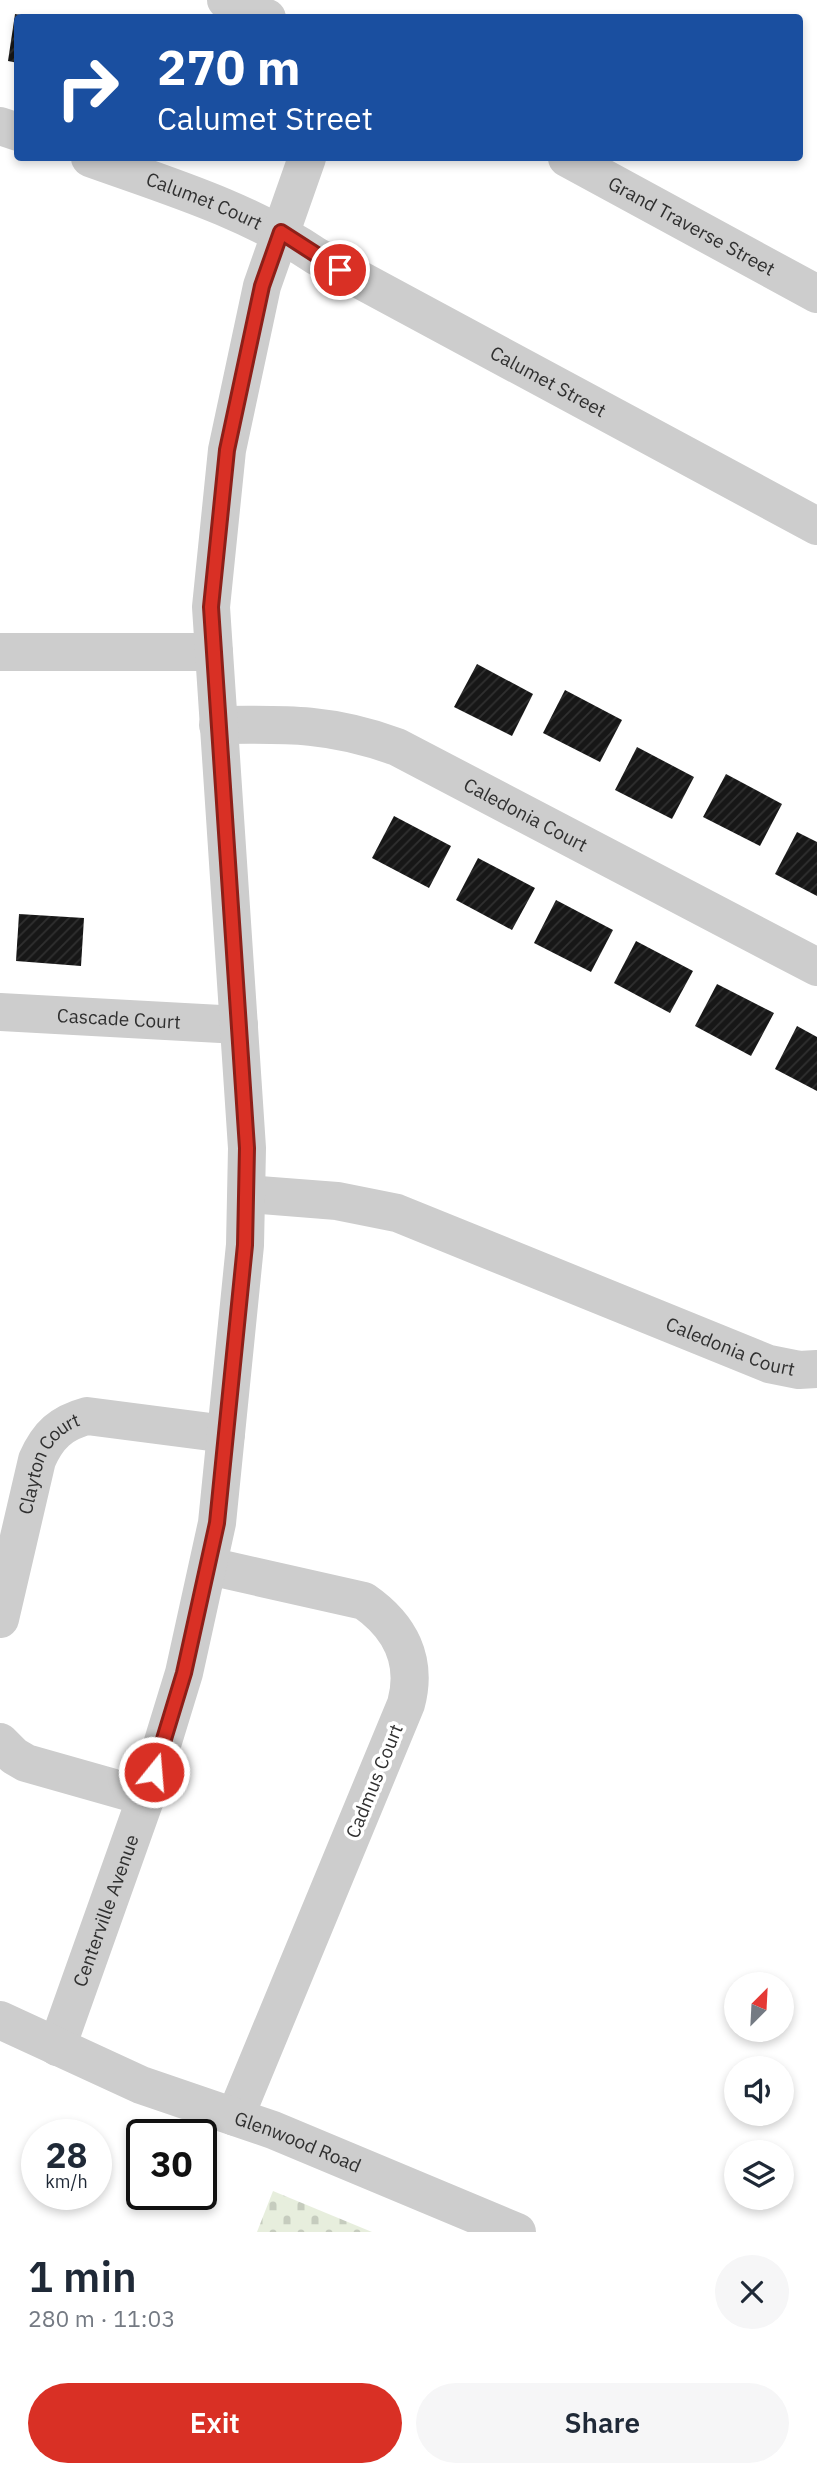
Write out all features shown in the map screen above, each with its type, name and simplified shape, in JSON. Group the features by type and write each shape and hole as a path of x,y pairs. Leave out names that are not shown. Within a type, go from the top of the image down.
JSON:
{"street":[{"path":"226,0 258,14"},
{"name":"Calumet Court","path":"98,161 233,209 281,232"},
{"name":"Centerville Avenue","path":"57,2047 146,1797 184,1673 209,1566 241,1296 247,1194 247,1148 211,607 227,450 262,286 306,161"},
{"name":"Grand Traverse Street","path":"573,161 817,294"},
{"name":"Calumet Street","path":"281,232 316,256 817,526"},
{"path":"0,652 214,652"},
{"name":"Caledonia Court","path":"218,725 331,727 360,733 397,747 817,967"},
{"name":"Cascade Court","path":"0,1012 239,1025"},
{"name":"Caledonia Court","path":"247,1194 337,1200 397,1213 769,1364 799,1370 817,1369"},
{"name":"Clayton Court","path":"0,1619 37,1460 53,1432 69,1421 87,1416 226,1434"},
{"name":"Cadmus Court","path":"209,1566 364,1601 396,1629 406,1648 410,1669 406,1704 235,2117"},
{"path":"0,1742 26,1763 146,1797"},
{"name":"Glenwood Road","path":"0,2020 141,2085 235,2117 517,2232"}],"green space":[{"path":"273,2191 372,2232 257,2232"}],"building":[{"path":"14,21 14,62 8,61"},
{"path":"477,664 533,694 512,736 454,707"},
{"path":"565,690 622,720 600,762 543,733"},
{"path":"637,747 694,777 672,819 615,790"},
{"path":"726,774 782,804 760,846 703,817"},
{"path":"394,816 451,846 429,888 372,858"},
{"path":"797,832 817,842 817,896 775,874"},
{"path":"478,858 535,888 512,930 456,900"},
{"path":"556,900 613,930 591,972 534,943"},
{"path":"19,914 84,918 81,966 16,961"},
{"path":"636,941 693,971 670,1013 614,983"},
{"path":"717,984 774,1013 751,1056 695,1026"},
{"path":"797,1026 817,1037 817,1091 775,1069"}],"route":[{"path":"154,1772 184,1673 217,1523 245,1245 247,1148 211,607 227,450 262,286 281,232 340,270"}]}
